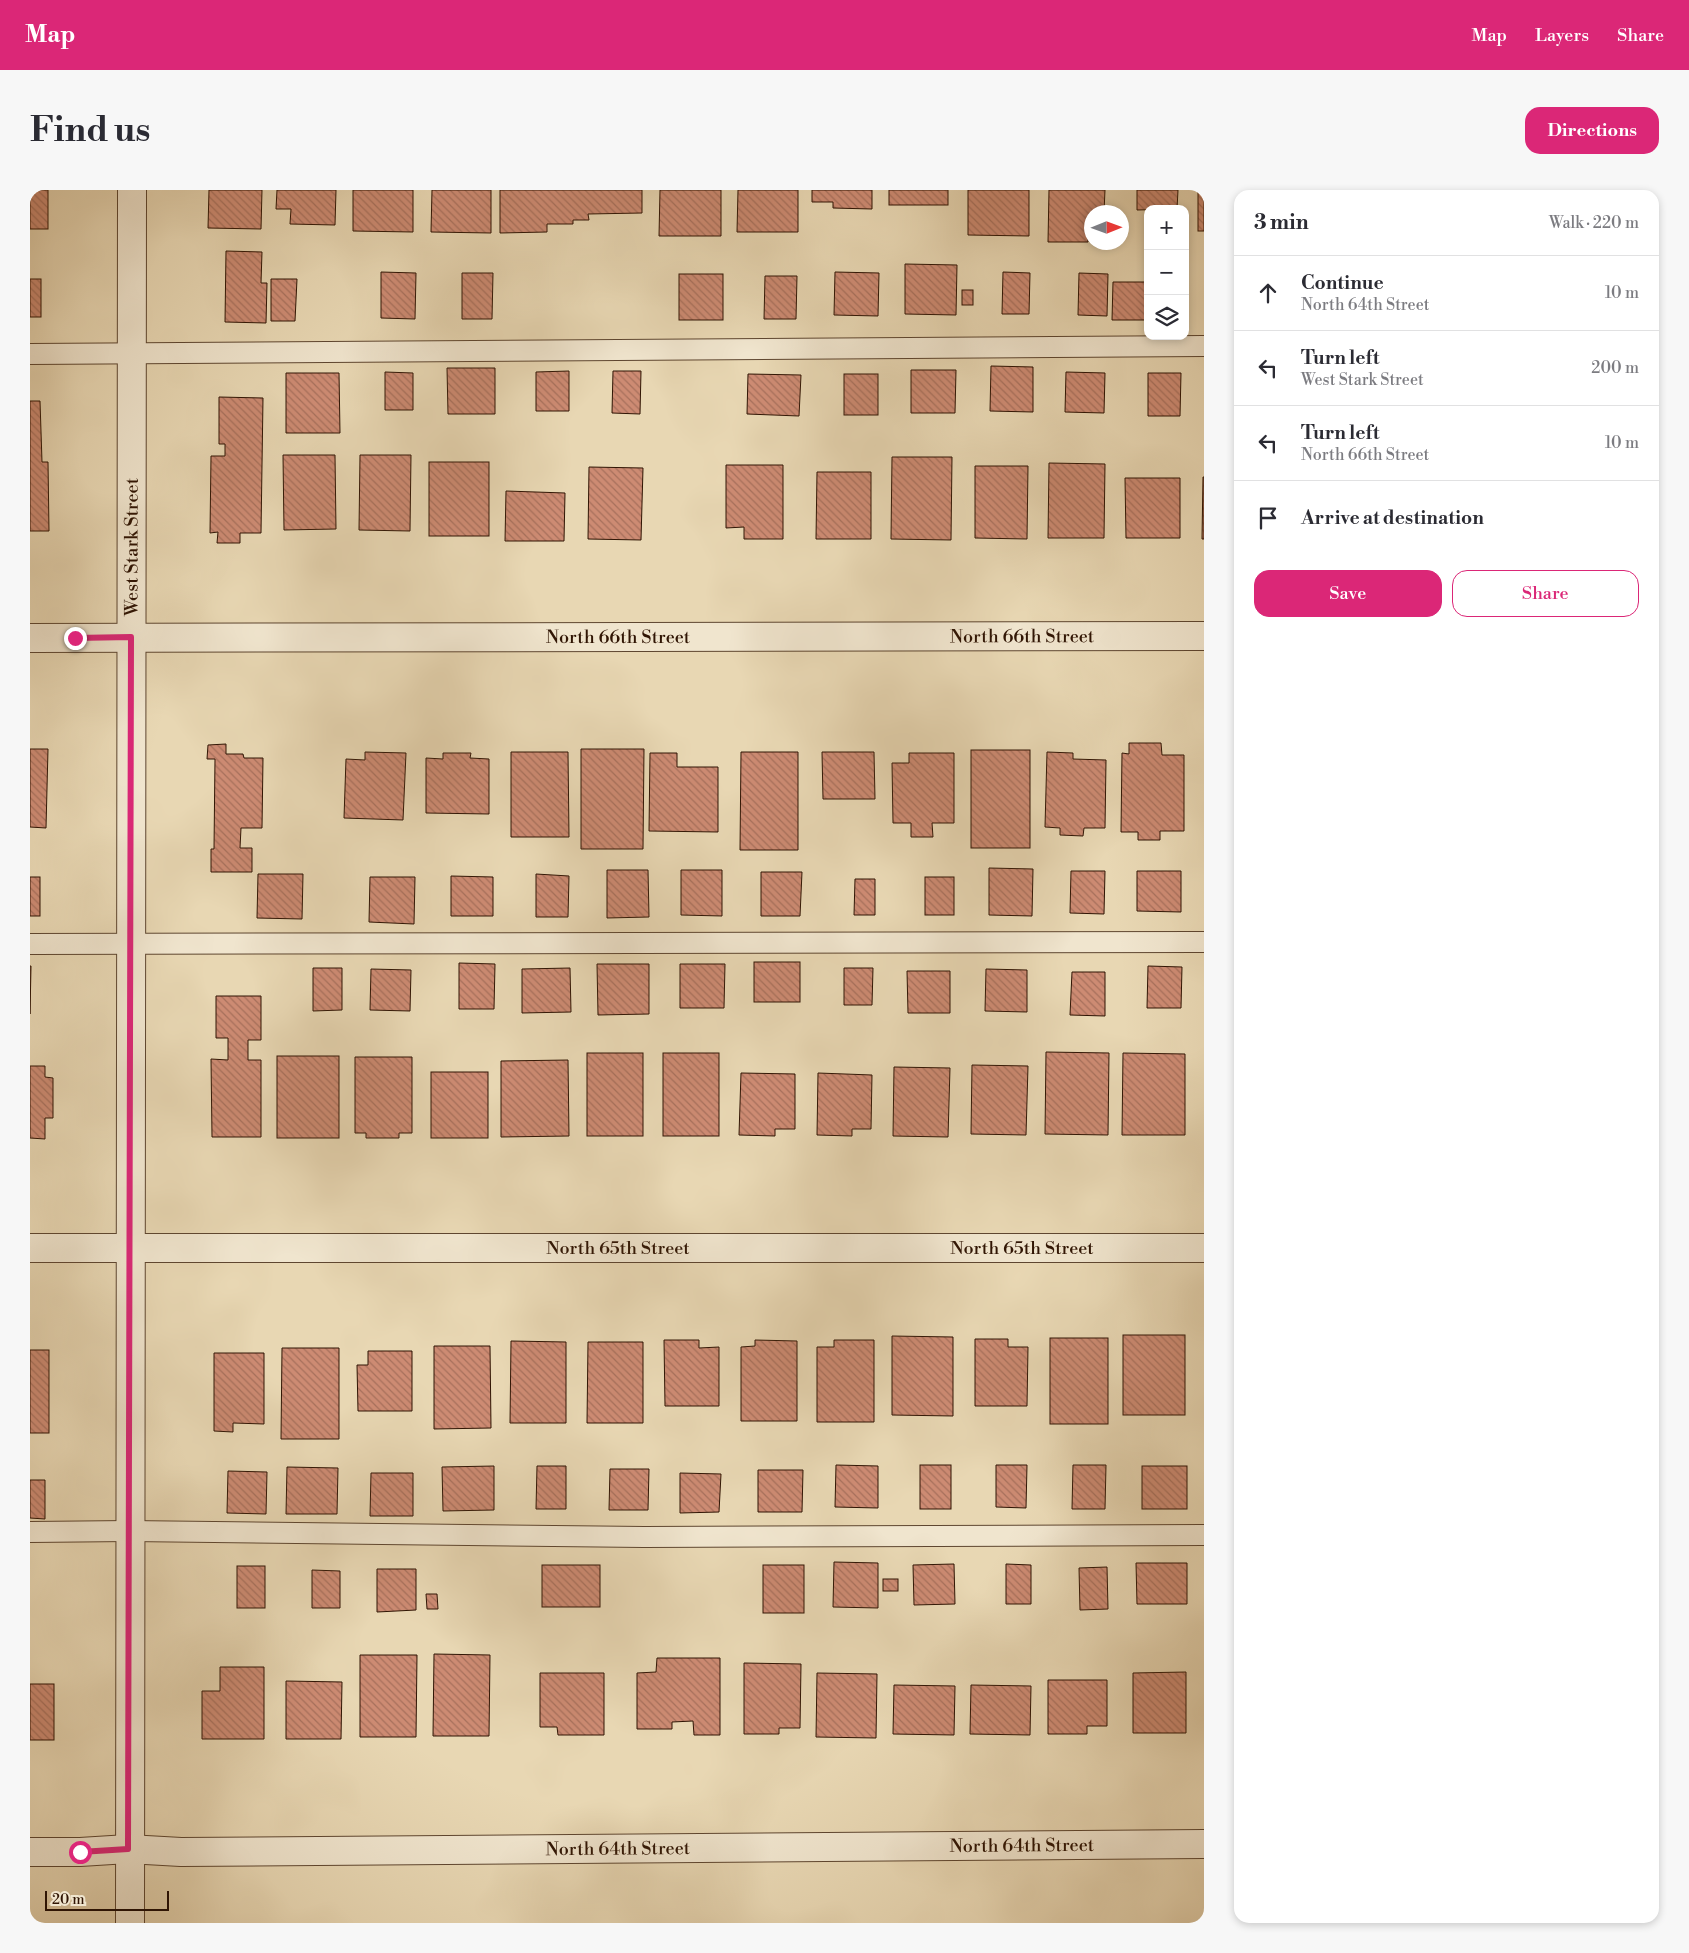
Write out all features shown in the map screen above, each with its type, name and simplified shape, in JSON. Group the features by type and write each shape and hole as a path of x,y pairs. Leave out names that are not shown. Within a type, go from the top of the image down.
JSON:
{"street":[{"name":"West Stark Street","path":"130,1923 128,1849 132,190"},
{"name":"North 66th Street","path":"30,638 1204,636"},
{"name":"North 65th Street","path":"30,1248 1204,1248"},
{"name":"North 64th Street","path":"30,1852 80,1852 128,1849 181,1852 1204,1844"}],"lane":[{"path":"30,354 1204,346"},
{"path":"30,944 1204,942"},
{"path":"30,1532 129,1531 644,1537 1204,1535"}],"building":[{"path":"30,190 48,190 48,229 30,229"},
{"path":"209,190 262,190 261,229 208,228"},
{"path":"277,190 336,190 335,225 290,224 291,209 276,209"},
{"path":"353,190 413,190 413,232 353,231"},
{"path":"432,190 491,190 491,233 431,232"},
{"path":"500,190 642,190 642,213 588,214 589,220 573,220 573,224 547,224 547,232 500,233"},
{"path":"660,190 721,190 721,236 659,236"},
{"path":"738,190 798,190 798,232 737,232"},
{"path":"812,190 872,190 872,209 833,208 833,202 812,202"},
{"path":"889,190 948,190 948,205 889,205"},
{"path":"968,190 1029,190 1029,236 968,235"},
{"path":"1049,190 1105,190 1104,205 1084,205 1084,242 1048,242"},
{"path":"1137,190 1178,190 1177,205 1144,205 1144,210 1137,210"},
{"path":"1198,190 1204,190 1204,231 1198,231"},
{"path":"226,251 262,252 261,283 267,283 266,323 225,322"},
{"path":"905,264 957,265 956,315 905,314"},
{"path":"381,272 416,273 415,319 381,318"},
{"path":"835,272 879,273 878,316 834,315"},
{"path":"1003,272 1030,273 1029,314 1002,314"},
{"path":"462,273 493,273 492,319 462,319"},
{"path":"1079,273 1108,274 1107,316 1078,315"},
{"path":"679,274 723,274 723,320 679,320"},
{"path":"765,276 797,276 796,319 764,319"},
{"path":"30,279 41,279 41,317 30,317"},
{"path":"271,279 297,279 295,321 271,321"},
{"path":"1113,282 1144,282 1144,320 1112,320"},
{"path":"962,290 973,290 973,305 962,305"},
{"path":"991,366 1033,367 1033,412 990,411"},
{"path":"447,368 495,368 495,414 448,414"},
{"path":"911,370 956,370 955,413 911,413"},
{"path":"569,371 569,411 536,411 536,372"},
{"path":"613,371 641,371 640,414 612,413"},
{"path":"385,372 413,373 413,410 385,410"},
{"path":"1066,372 1105,373 1104,413 1065,412"},
{"path":"286,373 339,373 340,433 286,433"},
{"path":"1148,373 1181,373 1180,416 1148,416"},
{"path":"748,374 801,375 799,416 747,414"},
{"path":"844,374 878,374 878,415 844,415"},
{"path":"219,397 263,398 261,533 240,533 240,543 217,543 218,532 210,533 211,456 225,456 225,444 219,444"},
{"path":"30,401 40,401 42,462 48,462 49,531 30,531"},
{"path":"283,455 335,455 336,529 284,530"},
{"path":"360,455 411,455 410,531 359,530"},
{"path":"892,457 952,457 951,540 891,539"},
{"path":"429,462 489,462 489,536 429,536"},
{"path":"1049,463 1105,464 1104,538 1048,538"},
{"path":"726,465 783,465 783,539 744,539 744,527 726,528"},
{"path":"975,466 1028,466 1027,539 975,538"},
{"path":"589,467 643,468 641,540 588,539"},
{"path":"817,472 871,472 871,539 816,539"},
{"path":"1203,477 1204,539 1202,539"},
{"path":"1125,478 1180,478 1180,538 1126,538"},
{"path":"506,491 565,493 564,541 505,541"},
{"path":"1129,743 1161,743 1162,755 1184,755 1184,831 1160,831 1160,840 1138,840 1138,832 1121,832 1122,753 1129,754"},
{"path":"226,744 226,754 243,754 244,758 263,758 262,828 241,828 240,848 252,848 252,872 211,872 211,849 214,849 215,759 207,759 208,745"},
{"path":"30,749 48,749 46,828 30,827"},
{"path":"581,749 644,749 643,849 581,849"},
{"path":"971,750 1030,750 1030,848 971,848"},
{"path":"365,752 406,753 403,820 344,818 346,759 365,760"},
{"path":"511,752 568,752 569,837 511,837"},
{"path":"741,752 798,752 798,850 740,850"},
{"path":"822,752 874,752 875,799 823,799"},
{"path":"1047,752 1073,753 1073,759 1106,760 1105,828 1084,828 1083,836 1060,835 1060,828 1045,827"},
{"path":"443,753 471,753 470,758 489,759 489,814 426,813 426,758 443,759"},
{"path":"650,753 677,753 677,767 718,767 718,832 649,831"},
{"path":"909,753 954,753 954,823 932,823 933,837 911,837 911,823 893,823 892,763 909,763"},
{"path":"989,868 1033,869 1032,916 989,915"},
{"path":"607,870 648,870 649,917 607,918"},
{"path":"681,870 722,870 722,916 681,915"},
{"path":"1071,871 1105,871 1104,914 1070,913"},
{"path":"1137,871 1181,871 1181,912 1137,911"},
{"path":"761,872 802,872 800,916 761,916"},
{"path":"258,874 303,874 302,919 257,918"},
{"path":"536,874 569,876 568,917 536,917"},
{"path":"451,876 493,877 493,916 451,916"},
{"path":"30,877 40,877 40,916 30,916"},
{"path":"370,877 415,877 414,924 369,922"},
{"path":"925,877 954,877 954,915 925,915"},
{"path":"855,879 875,879 875,915 854,915"},
{"path":"754,962 800,962 800,1002 754,1002"},
{"path":"459,963 495,964 494,1009 459,1009"},
{"path":"597,964 649,964 649,1014 598,1015"},
{"path":"680,964 725,964 724,1008 680,1008"},
{"path":"30,966 31,966 30,1014"},
{"path":"1148,966 1182,967 1181,1008 1147,1008"},
{"path":"313,968 342,968 342,1010 313,1011"},
{"path":"570,968 571,1012 522,1013 522,969"},
{"path":"844,968 873,968 872,1005 844,1005"},
{"path":"371,969 411,970 410,1011 370,1010"},
{"path":"986,969 1027,970 1027,1012 985,1011"},
{"path":"907,971 950,971 950,1013 908,1013"},
{"path":"1072,972 1105,972 1105,1016 1070,1015"},
{"path":"216,996 261,996 261,1040 248,1040 248,1060 261,1060 261,1137 212,1137 211,1059 228,1060 228,1038 216,1038"},
{"path":"1046,1052 1109,1053 1108,1135 1045,1134"},
{"path":"587,1053 643,1053 643,1136 587,1136"},
{"path":"663,1053 719,1053 719,1136 663,1136"},
{"path":"1123,1053 1185,1054 1185,1135 1122,1135"},
{"path":"277,1056 339,1056 339,1138 277,1138"},
{"path":"355,1057 412,1057 412,1133 399,1133 399,1138 366,1138 366,1133 355,1133"},
{"path":"568,1060 569,1136 501,1137 501,1061"},
{"path":"972,1065 1028,1066 1026,1135 971,1134"},
{"path":"30,1066 45,1066 45,1077 53,1078 53,1118 45,1118 45,1139 30,1138"},
{"path":"894,1067 950,1068 948,1137 893,1136"},
{"path":"431,1072 488,1072 488,1138 431,1138"},
{"path":"741,1073 795,1074 795,1129 775,1129 775,1136 739,1135"},
{"path":"818,1073 872,1075 871,1129 852,1129 852,1136 817,1135"},
{"path":"1123,1335 1185,1335 1185,1415 1123,1415"},
{"path":"892,1336 953,1337 953,1416 892,1415"},
{"path":"1050,1338 1108,1338 1108,1424 1050,1424"},
{"path":"975,1339 1008,1339 1008,1347 1028,1347 1027,1406 975,1406"},
{"path":"664,1340 699,1340 699,1348 719,1347 719,1406 665,1406"},
{"path":"755,1340 797,1341 797,1421 741,1421 741,1347 755,1346"},
{"path":"834,1340 874,1340 874,1422 817,1422 817,1347 834,1347"},
{"path":"511,1341 566,1342 566,1423 510,1423"},
{"path":"588,1342 643,1342 643,1423 587,1423"},
{"path":"434,1346 490,1346 491,1428 434,1429"},
{"path":"282,1348 339,1348 339,1439 281,1439"},
{"path":"30,1350 49,1350 49,1433 30,1433"},
{"path":"368,1351 412,1351 412,1411 358,1411 357,1365 368,1365"},
{"path":"214,1353 264,1353 264,1424 233,1423 233,1432 214,1431"},
{"path":"836,1465 878,1466 878,1508 835,1507"},
{"path":"920,1465 951,1465 951,1509 920,1509"},
{"path":"996,1465 1027,1465 1026,1508 996,1507"},
{"path":"1073,1465 1106,1465 1105,1509 1072,1509"},
{"path":"494,1466 494,1510 443,1511 442,1467"},
{"path":"537,1466 566,1466 566,1509 536,1509"},
{"path":"1142,1466 1187,1466 1187,1509 1142,1509"},
{"path":"287,1467 338,1468 337,1514 286,1514"},
{"path":"610,1469 649,1469 648,1510 609,1510"},
{"path":"758,1470 803,1470 802,1512 758,1512"},
{"path":"228,1471 267,1472 266,1514 227,1513"},
{"path":"371,1473 413,1473 413,1516 370,1516"},
{"path":"680,1473 721,1474 719,1512 680,1513"},
{"path":"30,1480 45,1480 45,1519 30,1518"},
{"path":"834,1562 878,1563 878,1608 833,1607"},
{"path":"1136,1563 1187,1563 1187,1604 1137,1604"},
{"path":"954,1564 955,1604 914,1605 913,1565"},
{"path":"1006,1564 1031,1565 1031,1604 1006,1604"},
{"path":"542,1565 600,1565 600,1607 542,1607"},
{"path":"763,1565 804,1565 804,1613 763,1613"},
{"path":"237,1566 265,1566 265,1608 237,1608"},
{"path":"1107,1567 1108,1609 1080,1610 1079,1568"},
{"path":"377,1569 416,1569 416,1610 377,1612"},
{"path":"312,1570 340,1571 340,1608 312,1608"},
{"path":"883,1579 898,1579 898,1591 883,1591"},
{"path":"426,1594 437,1594 438,1609 427,1609"},
{"path":"434,1654 490,1655 489,1736 433,1736"},
{"path":"360,1655 417,1655 416,1737 360,1737"},
{"path":"657,1658 720,1658 720,1735 694,1735 693,1721 672,1722 672,1729 637,1729 637,1673 656,1672"},
{"path":"744,1663 801,1664 800,1728 779,1728 779,1734 744,1734"},
{"path":"220,1667 264,1667 264,1739 202,1739 202,1691 220,1691"},
{"path":"1186,1672 1186,1733 1133,1733 1133,1673"},
{"path":"540,1673 604,1673 604,1735 558,1735 557,1727 540,1727"},
{"path":"817,1673 877,1674 876,1738 816,1737"},
{"path":"1048,1680 1107,1680 1107,1726 1087,1726 1087,1734 1048,1734"},
{"path":"286,1681 342,1682 341,1739 286,1739"},
{"path":"30,1684 54,1684 54,1740 30,1740"},
{"path":"894,1685 955,1686 954,1735 893,1734"},
{"path":"971,1685 1031,1686 1030,1735 970,1734"}],"route":[{"path":"75,638 131,637 128,1849 80,1852"}]}
